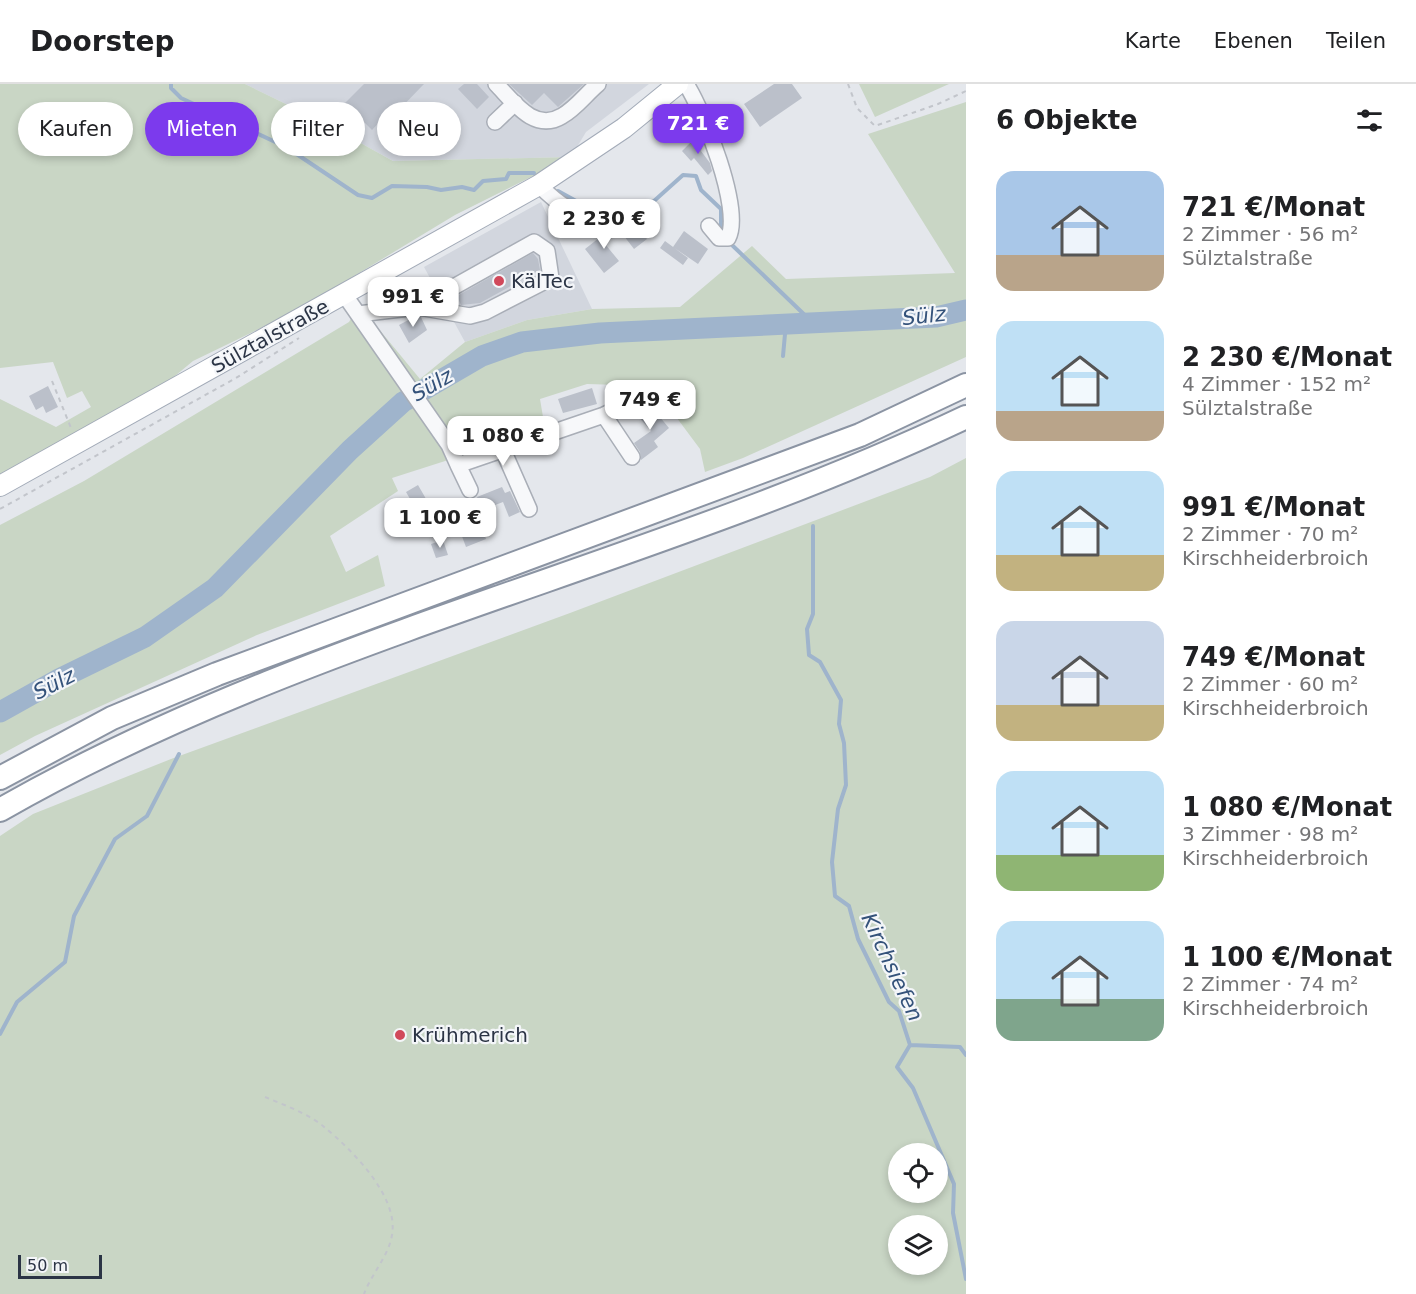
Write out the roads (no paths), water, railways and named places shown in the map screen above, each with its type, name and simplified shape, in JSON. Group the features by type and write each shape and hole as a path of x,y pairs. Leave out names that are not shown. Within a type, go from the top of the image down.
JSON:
{"highway":[{"path":"0,778 112,718 217,674 860,435 966,386"},
{"path":"0,810 122,744 226,699 769,499 882,455 966,417"}],"main road":[{"name":"Sülztalstraße","path":"3,484 540,185 624,128 678,84"}],"street":[{"path":"496,84 533,120 552,120 564,115 598,84"},
{"path":"686,84 698,106 723,170 731,208 728,238 719,238 709,225"},
{"path":"495,122 515,103"},
{"path":"540,185 554,198 581,216 600,216"},
{"path":"358,314 418,306 534,242 547,251 551,278 485,312 459,316 418,306"},
{"path":"345,294 434,423 470,490"},
{"path":"458,465 604,415 625,405"},
{"path":"604,415 632,457"},
{"path":"503,450 529,509"}],"waterway":[{"path":"171,84 171,88 181,98 286,147 358,195 372,198 392,186 427,187 441,190 462,187 474,190 483,181 506,179 509,173 534,173"},
{"path":"558,191 587,207 645,205 654,201 683,175 696,176 701,190 721,209 721,232"},
{"path":"733,246 812,322"},
{"name":"Sülz","path":"0,712 59,679 145,637 215,588 350,450 403,402 482,356 522,342 600,333 936,317 966,310"},
{"name":"Kirchsiefen","path":"783,356 786,323"},
{"name":"Kirchsiefen","path":"813,526 813,614 807,629 809,655 820,662 841,700 839,724 844,743 846,785 838,809 832,862 835,896 849,906 858,939 889,1002 899,1011 910,1045 897,1067 913,1088 954,1184 953,1213 966,1279"},
{"path":"0,1034 17,1002 65,962 74,916 115,839 147,816 179,754"},
{"path":"910,1045 960,1047 966,1055"}],"place":[{"name":"KälTec","path":"499,281"},
{"name":"Krühmerich","path":"400,1035"}]}
